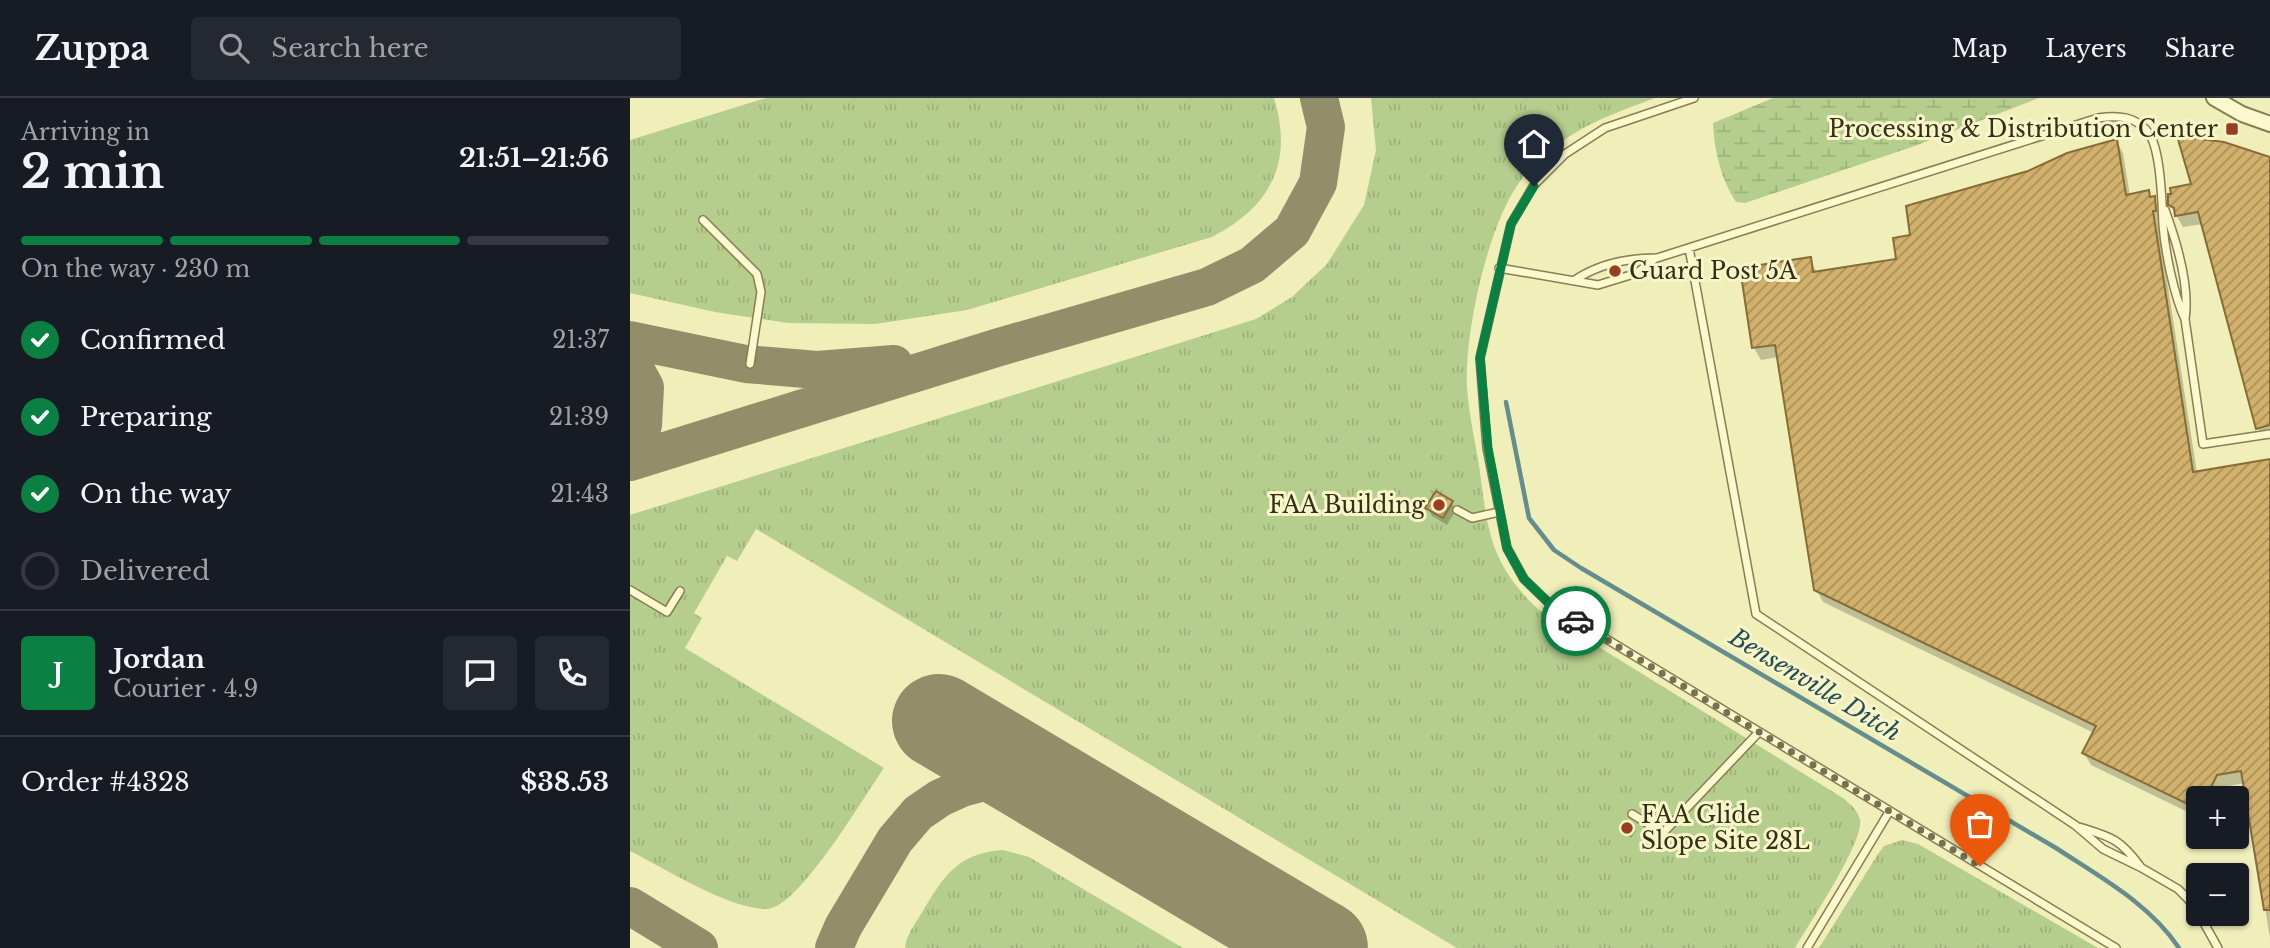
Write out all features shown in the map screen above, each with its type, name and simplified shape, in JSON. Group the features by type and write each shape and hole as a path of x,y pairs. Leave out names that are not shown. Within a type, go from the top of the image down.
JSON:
{"street":[{"path":"2214,98 2242,114 2270,124"}],"lane":[{"path":"1694,98 1605,128 1565,154 1534,186 1511,224 1480,358 1488,448 1507,548 1524,579 1552,606 2116,948"},
{"path":"1575,281 1606,264 1632,258 1657,258 2085,122 2112,116 2126,117 2137,122 2151,137 2163,206 2163,226 2176,294 2185,319 2203,444 2270,434"},
{"path":"703,220 757,274 760,283 750,364"},
{"path":"1689,248 1756,614 2075,825 2104,849 2140,867 2186,897"},
{"path":"1499,268 1598,285 1624,279 1657,258"},
{"path":"1457,510 1472,518 1499,512"},
{"path":"630,590 667,612 680,591"},
{"path":"1632,814 1663,833 1759,732"},
{"path":"1807,948 1889,812"},
{"path":"2075,825 2124,845 2140,867"},
{"path":"2205,926 2218,948"}],"green space":[{"path":"766,98 1274,98 1281,143 1272,181 1262,197 1249,212 1212,237 967,310 875,324 788,323 715,312 630,293 630,140"},
{"path":"1371,98 1655,98 1599,120 1550,150 1521,180 1498,223 1480,280 1467,365 1468,399 1485,506 1492,540 1500,560 1517,587 1539,610 1843,798 1856,810 1860,820 1854,846 1795,948 1457,948 756,529 737,561 727,556 694,613 702,618 685,648 884,768 813,871 780,904 767,909 716,896 630,851 630,515 1256,319 1292,297 1327,264 1364,205 1376,150"},
{"path":"1773,98 2039,98 1912,147 1745,203 1736,202 1719,164 1713,123"},
{"path":"1902,840 1918,844 2098,948 1819,948 1884,846"},
{"path":"1003,850 1029,857 1183,948 905,948 907,939 936,889 953,870 973,856"}],"building":[{"path":"2177,136 2224,142 2270,157 2270,425 2256,429 2198,212 2175,216 2174,208 2168,205 2170,188 2191,184"},
{"path":"2117,139 2126,195 2149,190 2150,197 2155,196 2156,211 2153,211 2193,472 2270,459 2270,910 2264,910 2249,819 2249,786 2243,786 2241,771 2217,775 2212,786 2186,786 2186,803 2082,753 2096,726 1814,590 1775,345 1752,348 1740,268 1811,257 1813,272 1896,259 1893,238 1910,235 1906,206 2028,171 2067,153"},
{"name":"FAA Building","path":"1436,491 1453,501 1443,518 1425,508"}],"waterway":[{"name":"Bensenville Ditch","path":"1506,402 1529,518 1554,550 2056,848 2139,905 2154,918 2179,948"}],"taxiway":[{"path":"630,462 996,348 1207,287 1252,265 1292,231 1318,183 1326,127 1319,98"},
{"path":"630,340 746,364 817,370 894,364"},
{"path":"630,360 645,387 643,425 630,446"},
{"path":"834,948 843,927 895,840 918,813 940,798 962,788 1000,778 1047,784"},
{"path":"630,906 699,948"}],"runway":[{"path":"939,721 1321,948"}],"way so far":[{"path":"1576,621 1980,866"}],"place":[{"name":"Processing & Distribution Center","path":"2232,129"},
{"name":"Guard Post 5A","path":"1615,271"},
{"name":"FAA Building","path":"1439,505"},
{"name":"FAA Glide Slope Site 28L","path":"1627,828"}],"route":[{"path":"1534,186 1511,224 1480,358 1488,448 1507,548 1524,579 1552,606 1576,621"}]}
